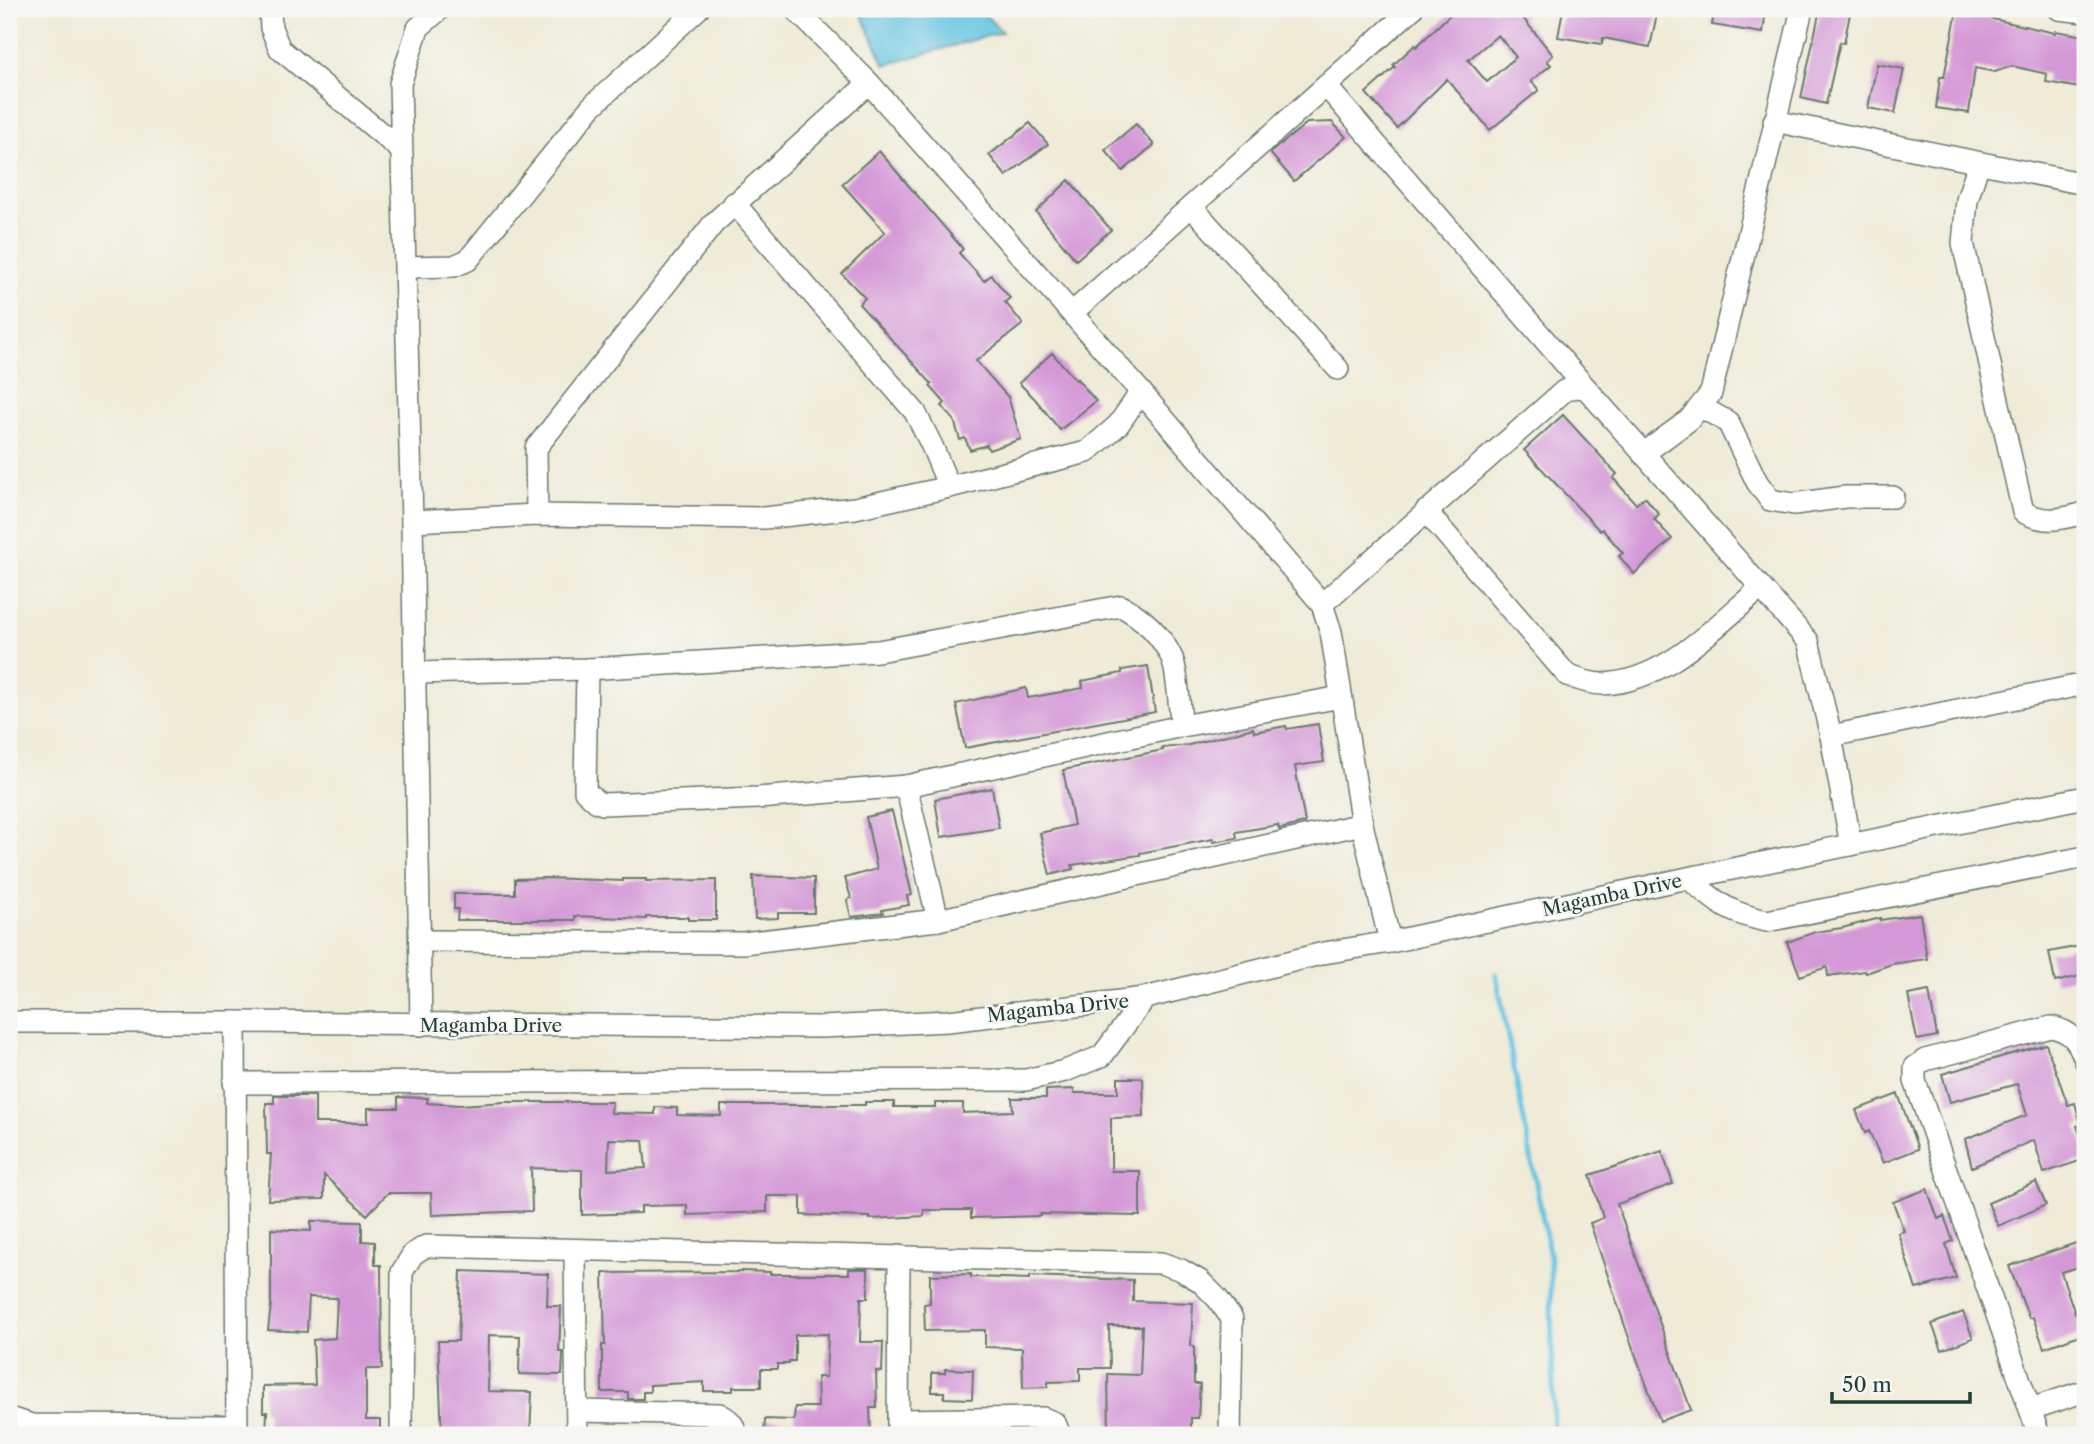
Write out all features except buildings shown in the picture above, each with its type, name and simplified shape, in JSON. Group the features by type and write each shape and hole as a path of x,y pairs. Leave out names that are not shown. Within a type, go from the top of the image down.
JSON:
{"street":[{"path":"270,9 271,28 280,48 401,150"},
{"path":"421,1025 412,521 400,84 418,28 440,9"},
{"path":"406,267 454,266 468,260 591,107 698,9"},
{"path":"795,9 869,83 1141,392 1322,604 1331,632 1362,824 1390,942"},
{"path":"1643,454 1689,420 1711,393 1802,9"},
{"path":"2059,9 2085,12"},
{"path":"1072,313 1326,86 1406,10"},
{"path":"537,515 536,448 714,223 869,83"},
{"path":"1326,86 1808,641 1831,736 1851,845"},
{"path":"1774,121 2085,184"},
{"path":"1979,163 1967,200 1963,243 2023,512 2037,519 2052,521 2085,513"},
{"path":"734,203 915,412 949,487"},
{"path":"1192,207 1338,369"},
{"path":"1322,604 1564,391 1574,387 1586,388"},
{"path":"412,521 537,515 764,518 855,508 1087,452 1118,425 1141,392"},
{"path":"1701,407 1728,422 1757,482 1770,500 1794,504 1845,497 1893,497"},
{"path":"1426,511 1567,675 1586,682 1604,684 1644,675 1679,656 1761,588"},
{"path":"415,673 587,669 878,651 1121,606 1149,625 1172,657 1182,726"},
{"path":"587,669 585,791 597,802 610,804 758,799 906,786 1182,726 1341,697"},
{"path":"1831,736 2085,684"},
{"path":"906,786 938,920"},
{"name":"Magamba Drive","path":"9,1023 235,1022 822,1027 948,1021 1144,998 1324,953 1390,942 2085,797"},
{"path":"421,941 743,943 938,920 1362,824"},
{"path":"1688,878 1724,908 1745,917 1767,921 2085,857"},
{"path":"233,1083 1026,1080 1065,1071 1102,1056 1144,998"},
{"path":"9,1418 32,1425 237,1431 233,1083 235,1022"},
{"path":"2039,1435 1915,1081 1915,1067 1925,1060 2051,1027 2067,1030 2080,1045 2085,1060"},
{"path":"401,1435 402,1272 412,1254 426,1246 1161,1263 1181,1270 1208,1290 1232,1319 1230,1435"},
{"path":"575,1250 576,1435"},
{"path":"899,1256 898,1428 1043,1419 1055,1423 1060,1435"},
{"path":"2031,1409 2085,1391"},
{"path":"577,1411 719,1414 734,1426 736,1435"}],"water":[{"path":"859,9 979,9 1002,32 885,65"}],"waterway":[{"path":"1496,974 1550,1257 1554,1435"}]}
